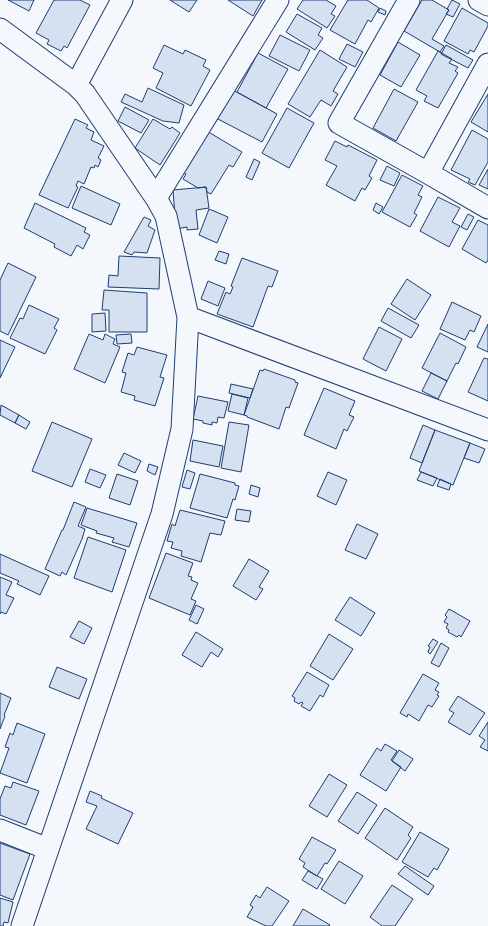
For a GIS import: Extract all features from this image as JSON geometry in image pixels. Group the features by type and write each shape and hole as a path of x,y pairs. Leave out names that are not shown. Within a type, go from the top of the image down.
{"street":[{"path":"76,85 122,0"},
{"path":"156,198 278,0"},
{"path":"408,0 339,123 488,208"},
{"path":"479,0 488,4"},
{"path":"0,29 76,85 85,94 156,198 166,216 188,317 182,429 162,514 22,926"},
{"path":"428,173 488,64"},
{"path":"188,317 488,430"},
{"path":"0,830 48,849"}],"building":[{"path":"8,0 34,0 29,11"},
{"path":"54,0 80,0 90,5 67,48 64,46 61,51 47,44 49,40 36,33"},
{"path":"170,0 197,0 189,12"},
{"path":"228,0 262,0 253,16"},
{"path":"303,0 326,0 336,6 331,14 335,16 327,28 297,9"},
{"path":"348,0 367,0 379,8 371,22 368,20 355,44 330,30"},
{"path":"422,0 432,0 449,10 432,39 444,46 440,52 404,31"},
{"path":"452,0 460,4 453,17 446,14"},
{"path":"380,8 386,11 385,15 378,12"},
{"path":"462,8 488,23 488,26 474,52 470,50 468,54 444,41"},
{"path":"297,14 322,28 318,35 323,38 315,50 286,32"},
{"path":"280,35 310,50 299,71 269,56"},
{"path":"398,42 420,55 401,87 380,75"},
{"path":"347,44 363,52 355,67 339,59"},
{"path":"164,45 183,54 185,50 206,60 203,66 210,70 191,106 156,88 163,73 153,68"},
{"path":"446,45 473,60 468,68 441,54"},
{"path":"320,50 347,67 333,91 338,94 331,106 321,100 310,117 288,104"},
{"path":"438,51 452,59 449,63 458,67 455,71 458,73 438,108 424,101 427,96 416,90"},
{"path":"258,53 288,69 266,108 237,92"},
{"path":"148,88 184,105 179,123 163,121 121,102 125,94 142,102"},
{"path":"231,89 277,114 262,142 216,118"},
{"path":"394,89 418,102 396,141 373,128"},
{"path":"488,94 488,132 471,122"},
{"path":"125,107 149,120 141,133 118,121"},
{"path":"287,108 314,123 289,168 262,153"},
{"path":"75,119 88,125 86,128 94,132 91,140 104,146 98,158 101,160 98,167 95,165 94,168 91,167 84,184 78,181 76,186 78,187 68,208 39,195"},
{"path":"153,119 170,129 172,127 180,133 160,165 135,148"},
{"path":"205,130 242,152 233,167 229,165 211,194 207,192 206,187 198,188 183,179 186,174 180,171"},
{"path":"472,130 488,139 488,162 475,185 468,182 470,179 451,170"},
{"path":"335,141 347,147 348,145 377,160 369,176 372,178 365,190 362,188 355,201 326,185 337,166 325,160"},
{"path":"254,159 260,162 252,180 246,177"},
{"path":"387,166 400,173 394,186 380,180"},
{"path":"488,169 488,189 479,185"},
{"path":"402,175 423,186 418,195 422,197 414,213 417,215 410,227 382,212"},
{"path":"81,186 120,204 111,225 72,208"},
{"path":"206,187 209,208 196,210 198,229 187,230 187,227 176,229 173,190"},
{"path":"438,197 460,208 452,222 460,226 449,247 420,231"},
{"path":"35,203 86,228 84,232 90,235 83,249 77,245 71,256 54,247 55,244 24,228"},
{"path":"376,203 383,207 379,214 373,210"},
{"path":"209,209 228,217 217,243 199,235"},
{"path":"468,214 474,217 467,230 461,227"},
{"path":"144,217 151,220 148,226 155,230 147,253 134,252 132,255 124,252"},
{"path":"478,220 488,225 488,260 486,263 462,249"},
{"path":"219,251 229,254 226,264 215,260"},
{"path":"119,256 160,258 159,289 108,287 109,275 118,276"},
{"path":"242,258 278,271 272,287 268,286 253,327 217,314 226,292 230,294 233,287 231,286"},
{"path":"8,263 36,277 8,335 0,331 0,280"},
{"path":"407,279 431,295 415,320 391,304"},
{"path":"208,281 225,288 218,306 201,299"},
{"path":"104,290 147,293 147,332 109,332 109,310 102,310"},
{"path":"452,302 481,316 474,332 470,330 465,340 440,329"},
{"path":"29,305 59,319 54,328 57,330 45,354 10,338 20,318 23,319"},
{"path":"388,308 419,325 411,338 381,321"},
{"path":"105,313 106,331 92,332 92,314"},
{"path":"488,324 488,352 477,347"},
{"path":"379,327 402,339 386,371 363,359"},
{"path":"440,333 466,347 458,364 456,363 447,381 422,368"},
{"path":"89,334 103,340 105,334 115,339 113,344 120,347 105,383 74,369"},
{"path":"131,334 132,343 117,344 116,335"},
{"path":"0,340 15,347 0,378"},
{"path":"137,347 167,355 160,377 164,378 155,406 134,400 135,396 121,392 126,373 122,372 128,353 134,355"},
{"path":"484,358 488,359 488,401 468,392"},
{"path":"264,369 295,380 295,382 298,383 289,408 286,407 279,429 244,415 260,370 263,371"},
{"path":"431,373 447,381 438,399 422,391"},
{"path":"231,384 253,389 250,398 229,393"},
{"path":"324,388 355,401 349,415 354,417 347,431 344,429 336,449 304,435"},
{"path":"232,394 248,398 244,415 228,411"},
{"path":"198,396 228,402 224,418 218,417 217,423 212,422 212,425 193,419"},
{"path":"1,405 19,415 15,423 0,415"},
{"path":"19,415 30,422 26,429 15,423"},
{"path":"52,422 92,439 72,487 32,471"},
{"path":"229,422 249,425 241,472 221,468"},
{"path":"423,425 435,430 422,463 410,458"},
{"path":"435,430 470,443 453,485 419,471"},
{"path":"193,440 223,446 219,467 190,461"},
{"path":"470,443 485,449 479,463 464,458"},
{"path":"124,453 141,461 135,473 118,465"},
{"path":"149,464 158,467 155,475 147,471"},
{"path":"90,469 106,475 100,488 85,482"},
{"path":"187,470 195,473 190,489 182,487"},
{"path":"328,472 347,480 336,505 317,496"},
{"path":"421,472 437,478 433,486 417,480"},
{"path":"117,474 138,481 130,505 109,498"},
{"path":"200,474 235,483 235,485 239,486 227,518 190,508"},
{"path":"440,479 451,484 449,490 437,486"},
{"path":"251,485 260,488 258,497 249,494"},
{"path":"74,502 86,507 78,526 85,529 66,575 62,572 60,576 45,569"},
{"path":"87,508 137,523 129,547 112,542 114,538 96,533 97,531 81,525"},
{"path":"237,509 251,511 249,522 235,520"},
{"path":"180,510 225,521 221,535 210,533 201,562 181,556 182,551 171,548 173,542 167,541 172,524 175,526"},
{"path":"357,524 378,534 366,559 345,550"},
{"path":"88,537 126,550 112,592 74,578"},
{"path":"166,553 193,563 188,576 192,577 191,580 198,583 191,599 196,601 190,615 149,598"},
{"path":"0,554 49,576 40,595 17,584 19,581 0,573"},
{"path":"249,559 269,571 259,587 263,589 256,600 233,586"},
{"path":"0,577 12,582 6,595 14,598 6,614 1,612 0,614"},
{"path":"350,597 375,613 361,636 335,620"},
{"path":"196,605 204,609 197,624 189,620"},
{"path":"449,609 470,621 461,637 459,635 457,637 448,632 449,630 446,628 448,624 444,622 447,617 445,615"},
{"path":"79,621 92,628 84,644 70,637"},
{"path":"196,632 223,649 218,657 211,652 202,667 182,655"},
{"path":"329,634 353,649 333,680 310,666"},
{"path":"433,639 438,642 430,654 428,652 430,647 428,646"},
{"path":"441,643 449,648 439,667 431,663"},
{"path":"57,667 87,679 79,699 49,687"},
{"path":"307,672 329,685 323,697 320,695 310,711 301,706 303,703 301,702 299,704 294,701 295,698 292,696"},
{"path":"423,674 439,683 435,690 439,692 437,695 439,696 432,707 428,705 419,721 408,714 407,717 400,713"},
{"path":"0,693 11,698 0,729"},
{"path":"458,696 485,713 470,735 448,722 454,713 449,710"},
{"path":"488,722 488,751 480,747 485,740 479,736"},
{"path":"17,723 45,734 27,783 0,773 9,748 5,747 10,733 13,735"},
{"path":"385,744 397,751 391,760 401,767 386,791 360,775 377,748 381,751"},
{"path":"399,750 413,759 405,771 392,761"},
{"path":"329,774 347,785 327,817 309,806"},
{"path":"13,782 39,791 26,825 0,815 0,799 5,786 11,788"},
{"path":"90,791 102,796 101,798 133,813 118,844 86,829 97,806 86,802"},
{"path":"357,792 377,805 358,834 338,821"},
{"path":"385,808 413,827 408,835 411,838 397,860 365,838"},
{"path":"420,832 449,849 437,870 434,868 428,877 402,862"},
{"path":"312,837 336,850 327,864 325,863 317,876 303,867 305,863 299,859"},
{"path":"0,843 30,854 13,900 0,895"},
{"path":"339,861 363,876 345,904 321,889"},
{"path":"405,866 434,886 428,895 398,874"},
{"path":"308,871 323,879 317,889 302,880"},
{"path":"392,885 413,899 395,926 382,926 370,917"},
{"path":"267,887 289,901 272,926 266,926 247,917 253,907 250,905 256,895 260,898"},
{"path":"0,898 13,902 8,923 4,922 3,926 0,926"},
{"path":"303,909 330,925 293,926"}]}
